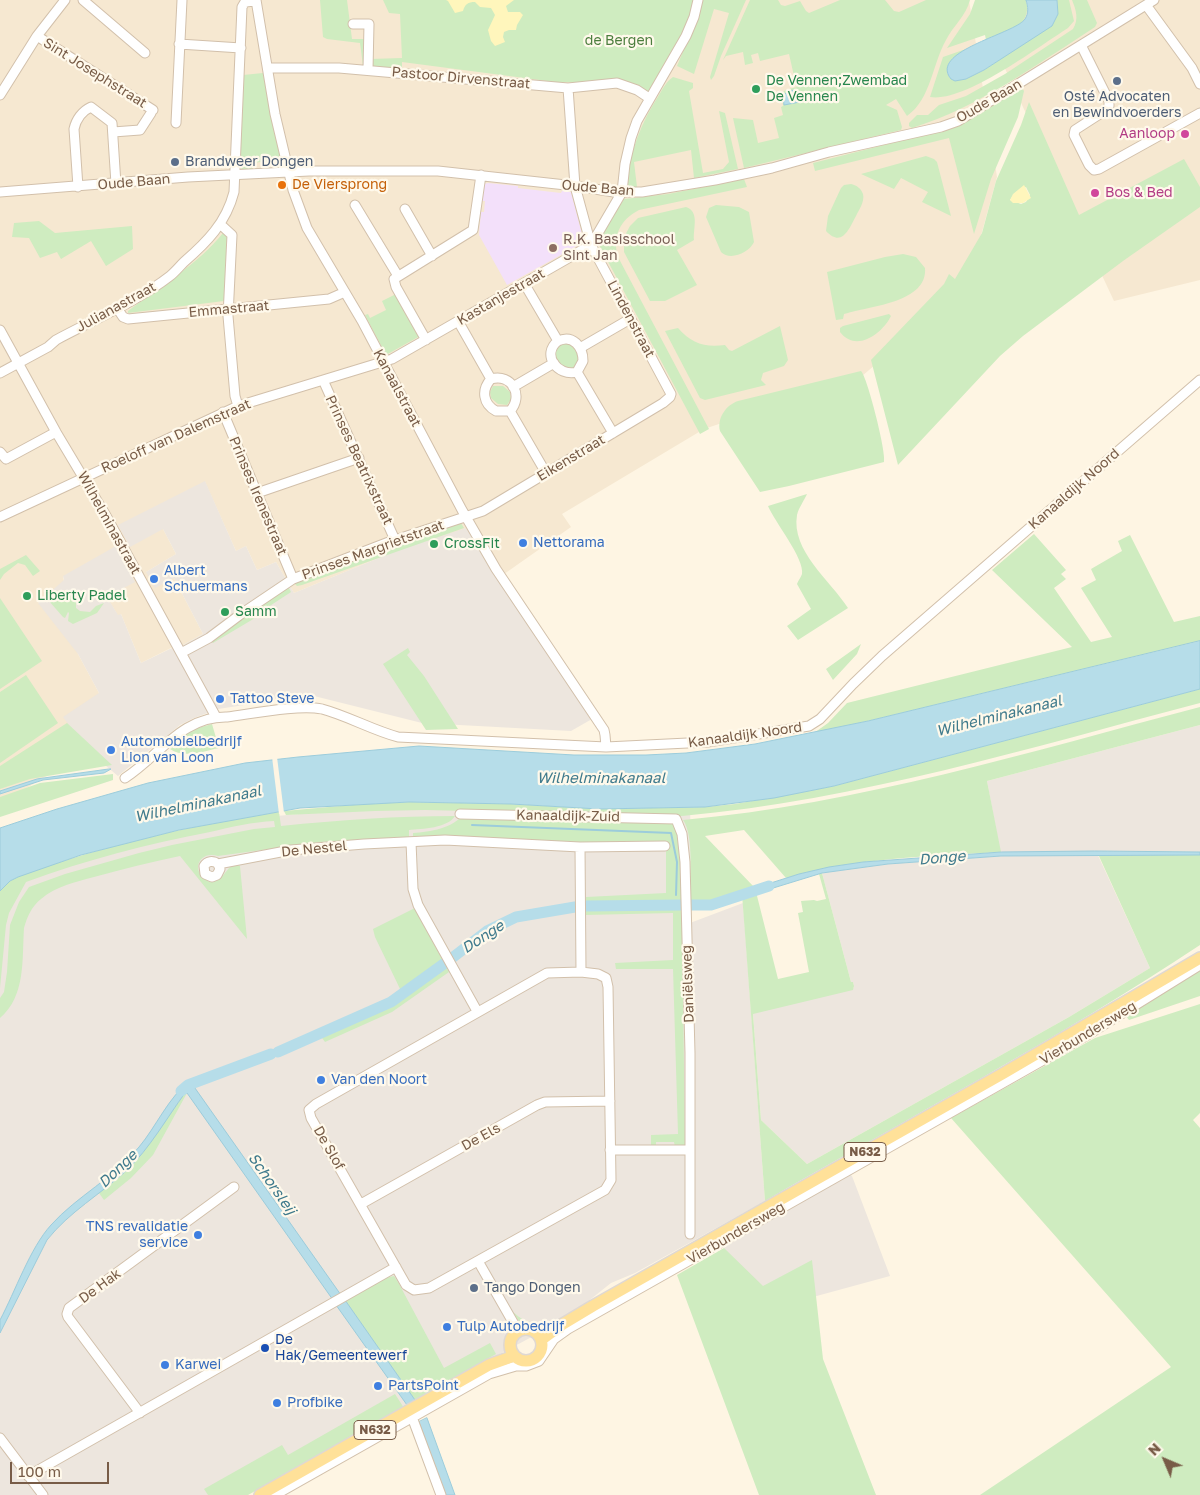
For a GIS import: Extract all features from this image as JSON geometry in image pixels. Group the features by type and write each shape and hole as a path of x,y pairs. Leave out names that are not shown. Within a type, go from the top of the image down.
{"main road":[{"name":"Vierbundersweg","path":"539,1337 595,1310 1082,1033 1200,958"},
{"name":"N632","path":"260,1495 512,1351 523,1361 534,1359 541,1351 539,1337 528,1328 518,1331"},
{"path":"512,1351 511,1337 518,1331"}],"street":[{"name":"Sint Josephstraat","path":"1,91 37,36 65,0"},
{"path":"83,0 145,53"},
{"path":"176,123 182,0"},
{"path":"235,175 242,7 245,2 256,0"},
{"name":"Kanaalstraat","path":"256,0 275,114 288,172 307,228 362,321 466,518 505,583 604,730 606,747"},
{"path":"591,245 622,192 625,164 637,121 649,98 667,72 686,36 694,17 698,0"},
{"path":"1150,2 1200,84"},
{"name":"Oude Baan","path":"0,192 288,172 438,171 622,192 668,188 772,168 830,152 941,127 966,116 1150,2"},
{"path":"353,24 368,24 368,70"},
{"name":"Sint Josephstraat","path":"37,36 152,111 140,130 113,132"},
{"path":"179,44 241,48"},
{"path":"1081,45 1109,101 1109,106 1106,110 1075,130 1074,135 1089,165 1094,170 1200,113"},
{"path":"1192,68 1200,63"},
{"name":"Pastoor Dirvenstraat","path":"268,68 339,68 568,88 618,83 637,90 649,98"},
{"name":"Lindenstraat","path":"568,88 575,186 591,245 671,394"},
{"path":"78,187 74,129 84,110 91,107 112,122 116,184"},
{"name":"Julianastraat","path":"0,373 48,347 56,340 118,308 170,276 204,244 220,224 231,204 235,175"},
{"path":"426,340 396,287 394,279 473,230 481,176"},
{"path":"356,205 398,276"},
{"path":"405,209 432,256"},
{"path":"220,224 232,235 228,316 234,388 238,406"},
{"name":"Kastanjestraat","path":"382,362 392,359 426,340 591,245"},
{"path":"524,283 558,341"},
{"name":"Emmastraat","path":"118,308 123,317 128,319 329,299 345,292"},
{"path":"580,348 630,319"},
{"path":"458,321 491,379"},
{"name":"Wilhelminastraat","path":"0,330 56,432 84,477 216,717"},
{"path":"569,339 576,342 580,348 583,361 577,372 566,373 559,370 554,364 551,350 558,341 569,339"},
{"name":"Roeloff van Dalemstraat","path":"0,518 223,412 382,362"},
{"path":"514,387 554,364"},
{"path":"577,372 613,433"},
{"path":"491,379 502,378 508,380 514,387 516,403 510,411"},
{"path":"491,379 485,390 486,402 496,411 510,411"},
{"name":"Prinses Beatrixstraat","path":"323,380 395,540"},
{"name":"Kanaaldijk Noord","path":"125,778 180,731 200,721 216,717 306,708 330,712 379,732 398,737 606,747 708,742 809,726 820,719 882,656 1200,380"},
{"name":"Eikenstraat","path":"466,518 483,511 668,400 671,394"},
{"path":"510,411 546,473"},
{"name":"Prinses Irenestraat","path":"223,412 293,579"},
{"path":"0,452 6,459 56,432"},
{"path":"257,493 359,458"},
{"name":"Prinses Margrietstraat","path":"181,653 209,638 247,609 293,579 395,540 466,518"},
{"name":"Kanaaldijk-Zuid","path":"460,814 676,819"},
{"name":"Daniëlsweg","path":"676,819 682,834 685,871 690,1053 690,1234"},
{"name":"De Nestel","path":"218,864 291,850 445,840 580,847 665,846"},
{"path":"411,842 415,897 418,905 477,1011"},
{"path":"580,847 581,972"},
{"name":"Vierbundersweg","path":"1116,1013 1200,965"},
{"name":"De Slof","path":"581,972 598,974 606,978 608,987 611,1180 605,1190 478,1261 428,1288 414,1290 406,1285 309,1110 316,1104 477,1011 547,973 581,972"},
{"name":"De Els","path":"361,1204 545,1102 610,1101"},
{"path":"610,1150 689,1150"},
{"name":"De Hak","path":"140,1413 68,1317 69,1308 234,1186"},
{"path":"478,1261 518,1331"},
{"path":"28,1476 396,1267"},
{"name":"Vierbundersweg","path":"274,1495 489,1374 516,1366 526,1366 539,1361 554,1339 595,1310"},
{"path":"412,1418 441,1495"},
{"path":"0,1438 43,1495"}],"shaded area":[{"path":"0,0 969,0 997,177 967,287 862,376 704,429 562,514 571,527 497,579 398,550 294,593 276,562 257,570 246,546 236,551 205,482 163,529 176,554 146,572 174,578 203,634 141,663 121,614 118,616 107,597 63,576 78,654 99,693 88,751 0,804"},
{"path":"1032,0 1200,0 1200,280 1114,301 1000,58"},
{"path":"484,184 561,193 562,191 571,192 584,242 507,285 479,235 481,212 484,212 485,201 482,201"},
{"path":"205,481 236,551 246,546 257,570 276,562 294,593 398,550 466,528 506,593 592,719 571,731 422,723 310,695 218,709 194,718 180,725 118,776 88,751 63,717 99,693 78,654 38,603 64,580 63,576 116,546 135,582 107,597 118,615 121,614 141,663 203,634 174,578 155,588 146,572 176,554 163,529 130,547 118,525"},
{"path":"1200,725 1200,852 1096,851 1150,968 1069,1017 807,1164 761,1120 753,1013 853,989 854,986 853,982 851,982 822,873 888,864 1001,856 987,781"},
{"path":"381,807 690,810 690,923 743,903 765,1201 635,1273 611,1283 567,1318 237,1495 0,1495 0,932 19,880 152,840 276,816"},
{"path":"845,1170 852,1176 890,1276 813,1297 761,1291 738,1279 720,1240"}],"green space":[{"name":"de Bergen","path":"320,0 347,0 352,39 368,39 370,59 402,58 400,14 389,13 383,0 693,0 681,37 648,95 631,83 555,82 402,62 402,69 363,66 360,43 323,37"},
{"path":"702,0 746,0 711,80 710,77 729,13 714,9 694,74 677,66"},
{"path":"750,0 778,0 781,5 785,6 800,1 809,13 840,0 885,0 894,11 899,12 926,0 970,0 966,11 946,40 926,91 915,109 907,116 896,99 886,105 897,110 902,127 901,130 744,168 733,118 753,120 758,143 779,138 774,118 783,115 781,107 783,106 782,94 785,90 797,87 796,85 792,86 790,77 794,76 789,54 760,61 758,53 751,55 753,63 745,65 743,52 726,56 723,60"},
{"path":"975,0 1026,0 1026,17 1016,27 1002,34 986,40 985,35 947,48 970,14"},
{"path":"1057,0 1069,0 1074,21 1068,28 981,83 944,97 930,97 943,57 966,49 948,67 948,76 952,80 966,79 984,70 1051,26 1058,14"},
{"path":"1072,0 1087,0 1097,23 1095,27 984,97 937,119 912,128 909,126 909,123 917,115 928,115 939,105 966,96 1005,74 1073,29 1076,11"},
{"path":"263,73 281,159 253,163 253,169 243,170 240,167 240,159 243,75"},
{"path":"673,77 693,83 693,88 689,91 703,173 723,169 729,162 719,111 725,113 738,169 694,178 691,150 634,162 637,187 630,187 627,184 628,172 637,138 665,85"},
{"path":"1022,88 1024,91 1018,117 991,179 974,234 949,138 815,171 813,163 935,132 971,118"},
{"path":"1029,102 1079,215 1184,159 1200,187 1200,207 1123,261 1023,336 1000,356 898,465 871,360 944,284 949,274 955,279 982,233 996,181","holes":["1026,187 1030,195 1026,202 1021,204 1010,200 1015,193"]},
{"path":"926,156 937,162 951,216 922,202 928,192 901,178 894,189 861,174"},
{"path":"744,179 747,187 639,210 622,224 617,236 616,249 618,257 709,429 700,434 597,241 624,199 668,194"},
{"path":"851,184 861,190 863,194 862,202 848,231 841,237 836,238 826,231 828,216 841,188 844,185"},
{"path":"716,205 739,207 749,212 754,242 752,246 739,255 729,256 721,252 706,217 709,208"},
{"path":"686,207 690,209 694,216 694,240 677,250 697,285 665,301 650,301 624,252 624,237 630,226 638,218"},
{"path":"39,221 55,233 132,226 133,249 106,266 91,241 61,259 57,252 40,258 29,238 12,237 14,223"},
{"path":"223,233 227,236 224,301 128,313 128,311 202,255"},
{"path":"903,254 916,257 925,268 923,279 917,288 896,301 844,314 843,319 836,320 827,272"},
{"path":"396,294 420,336 386,355 365,315 368,314 370,318 386,310 382,301"},
{"path":"889,314 891,316 887,323 868,339 853,341 846,338 840,332 840,328 843,326"},
{"path":"780,326 788,360 784,366 763,373 761,380 766,385 705,400 700,398 665,331 678,328 693,341 711,346 725,345 732,351"},
{"path":"562,342 575,346 581,359 577,367 569,371 556,362 554,348"},
{"path":"861,371 868,386 876,415 883,445 884,462 760,492 720,431 721,417 726,409 738,401"},
{"path":"493,386 503,386 510,392 511,399 507,405 498,404 491,398 490,392"},
{"path":"807,494 797,515 800,541 806,553 848,608 798,640 787,626 811,609 797,584 802,574 802,567 768,506"},
{"path":"461,523 464,528 302,585 297,586 293,582 304,577"},
{"path":"1034,534 1066,570 1061,574 1066,579 1054,588 1091,642 1112,637 1081,588 1096,580 1091,569 1122,551 1118,541 1130,535 1174,622 1200,616 1200,641 814,733 828,723 847,703 1072,647 992,570"},
{"path":"26,555 40,571 33,576 25,565 18,563 4,574 0,580 0,569"},
{"path":"288,586 291,592 262,611 259,611 256,607"},
{"path":"65,591 69,594 72,593 76,602 76,608 80,611 90,612 96,606 104,603 97,613 73,624 68,621 68,612 65,618 63,617 49,601"},
{"path":"0,598 42,661 0,689"},
{"path":"251,612 255,618 213,643 211,640"},
{"path":"861,644 857,654 833,680 826,669"},
{"path":"408,648 410,652 407,655 424,676 458,729 426,730 383,664"},
{"path":"26,675 58,723 0,763 0,692"},
{"path":"1200,689 1200,703 1008,754 879,785 814,798 748,808 682,816 425,810 286,815 284,811 409,802 511,804 599,809 705,807 735,804 834,786"},
{"path":"1200,707 1200,725 987,781 1001,852 865,862 812,871 786,878 744,830 705,836 755,888 778,979 809,972 798,913 803,912 801,901 826,899 819,874 822,873 851,982 853,982 853,990 753,1014 761,1120 807,1164 1069,1017 1150,968 1098,854 1200,855 1200,945 1039,1045 765,1201 742,894 707,905 690,905 690,848 687,827 683,820 814,802 879,789 1008,758"},
{"path":"67,723 112,765 30,779 0,789 0,766"},
{"path":"212,724 219,748 188,754 170,749 172,748 169,745 187,731"},
{"path":"113,774 113,780 0,817 0,797 40,783"},
{"path":"279,812 281,826 368,819 455,816 452,820 441,825 409,830 409,837 320,842 218,856 205,856 201,859 198,869 200,874 210,882 218,880 234,864 240,866 247,939 180,856 116,871 60,888 38,902 28,916 24,928 21,976 18,988 8,1009 0,1018 0,998 4,992 7,972 10,925 19,902 29,887 65,874 139,853 254,829 275,827 274,821 242,825 140,847 26,882 9,913 6,925 0,988 0,891 12,880 36,869 141,839 224,821"},
{"path":"464,814 675,821 681,835 685,1145 675,1147 674,1142 656,1142 656,1147 651,1145 651,1135 678,1134 673,969 616,969 615,963 673,960 673,913 585,915 586,897 666,893 666,842 575,842 451,836 413,837 413,833 427,832 448,826"},
{"path":"415,908 449,972 392,1012 325,1042 320,1035 382,1007 402,993 373,929"},
{"path":"1200,969 1200,996 1129,1020 1126,1016"},
{"path":"1200,1004 1200,1113 1193,1120 1200,1128 1200,1495 980,1495 1171,1367 951,1118 1095,1038"},
{"path":"185,1093 187,1093 153,1155 131,1178 104,1200 99,1193 128,1169 144,1151"},
{"path":"724,1248 763,1286 812,1260 823,1359 876,1495 759,1495 677,1275"},
{"path":"394,1276 444,1368 490,1343 496,1354 415,1400 345,1300 385,1278"},
{"path":"513,1312 526,1321 542,1322 546,1326 535,1329 526,1327"},
{"path":"395,1394 404,1408 248,1495 208,1495 204,1489 282,1445 288,1455"}],"sand":[{"path":"446,0 514,0 506,6 508,12 520,12 523,15 516,30 504,32 505,42 495,46 491,41 488,30 495,15 491,8 480,7 473,2 466,5 463,11 455,13"},
{"path":"1024,185 1031,198 1023,203 1013,203 1010,200 1013,194"}],"water":[{"path":"1026,0 1057,0 1058,14 1052,26 984,70 966,79 955,81 951,79 947,69 951,60 976,44 1018,25 1025,19 1027,14"},
{"path":"796,90 800,102 784,105 783,96 787,92"},
{"name":"Wilhelminakanaal","path":"1200,641 1200,689 834,786 774,798 705,807 599,809 511,804 409,802 300,808 179,830 81,855 18,877 10,881 0,891 0,828 57,809 148,783 245,763 419,746 574,755 646,755 686,753 755,744 868,721"},
{"path":"111,769 104,773 43,780 0,794 0,791 37,779"},
{"path":"1001,852 1200,852 1200,855 1001,856 888,864 822,873 757,893 755,888 799,874 863,862"},
{"path":"190,1081 341,1295 333,1300 187,1093 185,1093 150,1143 127,1170 75,1212 47,1240 0,1333 0,1320 43,1235 72,1205 129,1158 145,1139 169,1103 182,1087"},
{"path":"345,1300 415,1400 407,1405 336,1305"},
{"path":"427,1418 455,1495 445,1495 419,1422"}],"pier":[{"path":"272,757 277,757 284,813 279,814"}],"waterway":[{"path":"472,825 671,833 677,862 676,895"},
{"name":"Donge","path":"690,905 711,905 769,886"},
{"name":"Donge","path":"585,906 681,905"},
{"name":"Donge","path":"452,958 487,931 516,917 575,907"},
{"name":"Donge","path":"278,1052 391,1002 445,963"},
{"name":"Donge","path":"181,1091 188,1085 271,1054"}],"place":[{"name":"Osté Advocaten en Bewindvoerders","path":"1117,81"},
{"name":"De Vennen;Zwembad De Vennen","path":"756,89"},
{"name":"Aanloop","path":"1185,134"},
{"name":"Brandweer Dongen","path":"175,162"},
{"name":"De Viersprong","path":"282,185"},
{"name":"Bos & Bed","path":"1095,193"},
{"name":"R.K. Basisschool Sint Jan","path":"553,248"},
{"name":"Nettorama","path":"523,543"},
{"name":"CrossFit","path":"434,544"},
{"name":"Albert Schuermans","path":"154,579"},
{"name":"Liberty Padel","path":"27,596"},
{"name":"Samm","path":"225,612"},
{"name":"Tattoo Steve","path":"220,699"},
{"name":"Automobielbedrijf Lion van Loon","path":"111,750"},
{"name":"Van den Noort","path":"321,1080"},
{"name":"TNS revalidatie service","path":"198,1235"},
{"name":"Tango Dongen","path":"474,1288"},
{"name":"Tulp Autobedrijf","path":"447,1327"},
{"name":"De Hak/Gemeentewerf","path":"265,1348"},
{"name":"Karwei","path":"165,1365"},
{"name":"PartsPoint","path":"378,1386"},
{"name":"Profbike","path":"277,1403"}],"water label":[{"name":"Schorsleij","path":"272,1184"}]}
